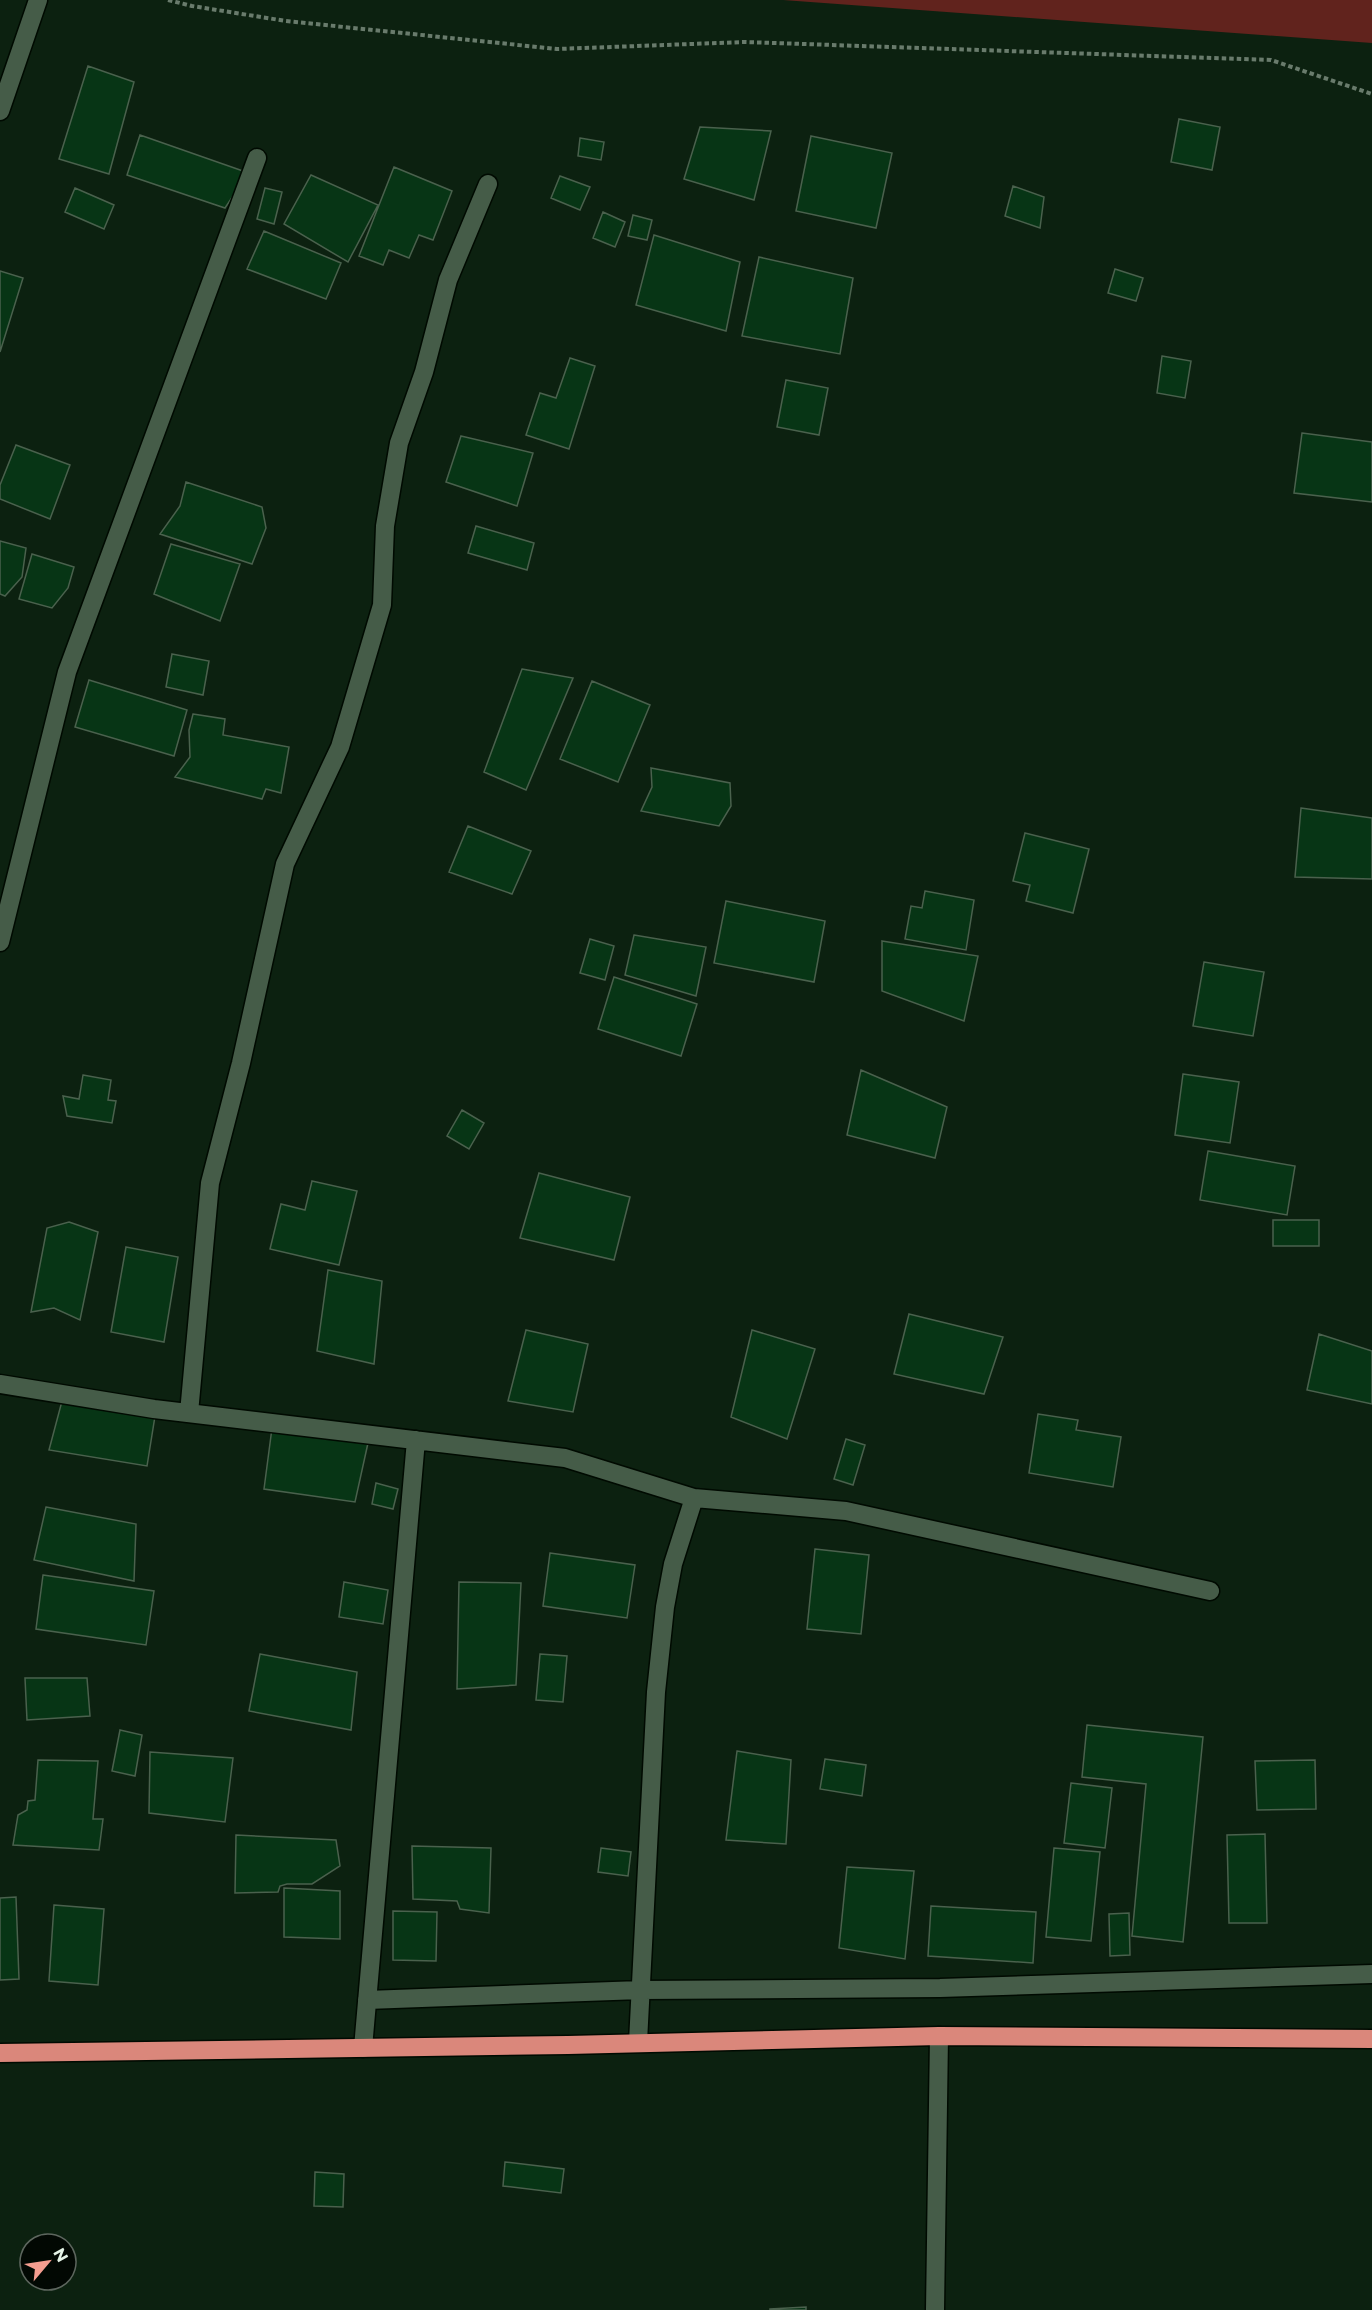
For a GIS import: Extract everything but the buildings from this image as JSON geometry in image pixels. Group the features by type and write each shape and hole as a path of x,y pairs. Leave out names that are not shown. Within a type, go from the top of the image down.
{"highway":[{"path":"0,2053 939,2036 1372,2039"}],"street":[{"path":"0,111 38,0"},
{"path":"0,942 67,672 257,158"},
{"path":"189,1413 210,1183 241,1063 285,864 339,747 382,606 385,526 399,443 424,372 448,280 488,184"},
{"path":"0,1384 189,1413 565,1458 694,1498 846,1511 1210,1591"},
{"path":"363,2048 416,1440"},
{"path":"638,2042 656,1692 664,1607 673,1564 694,1498"},
{"path":"367,2000 641,1990 940,1988 1372,1974"},
{"path":"935,2310 939,2036"}],"path":[{"path":"168,0 212,10 286,21 557,49 745,42 1271,60 1372,94"}],"shaded area":[{"path":"783,0 1372,0 1372,43"}]}
